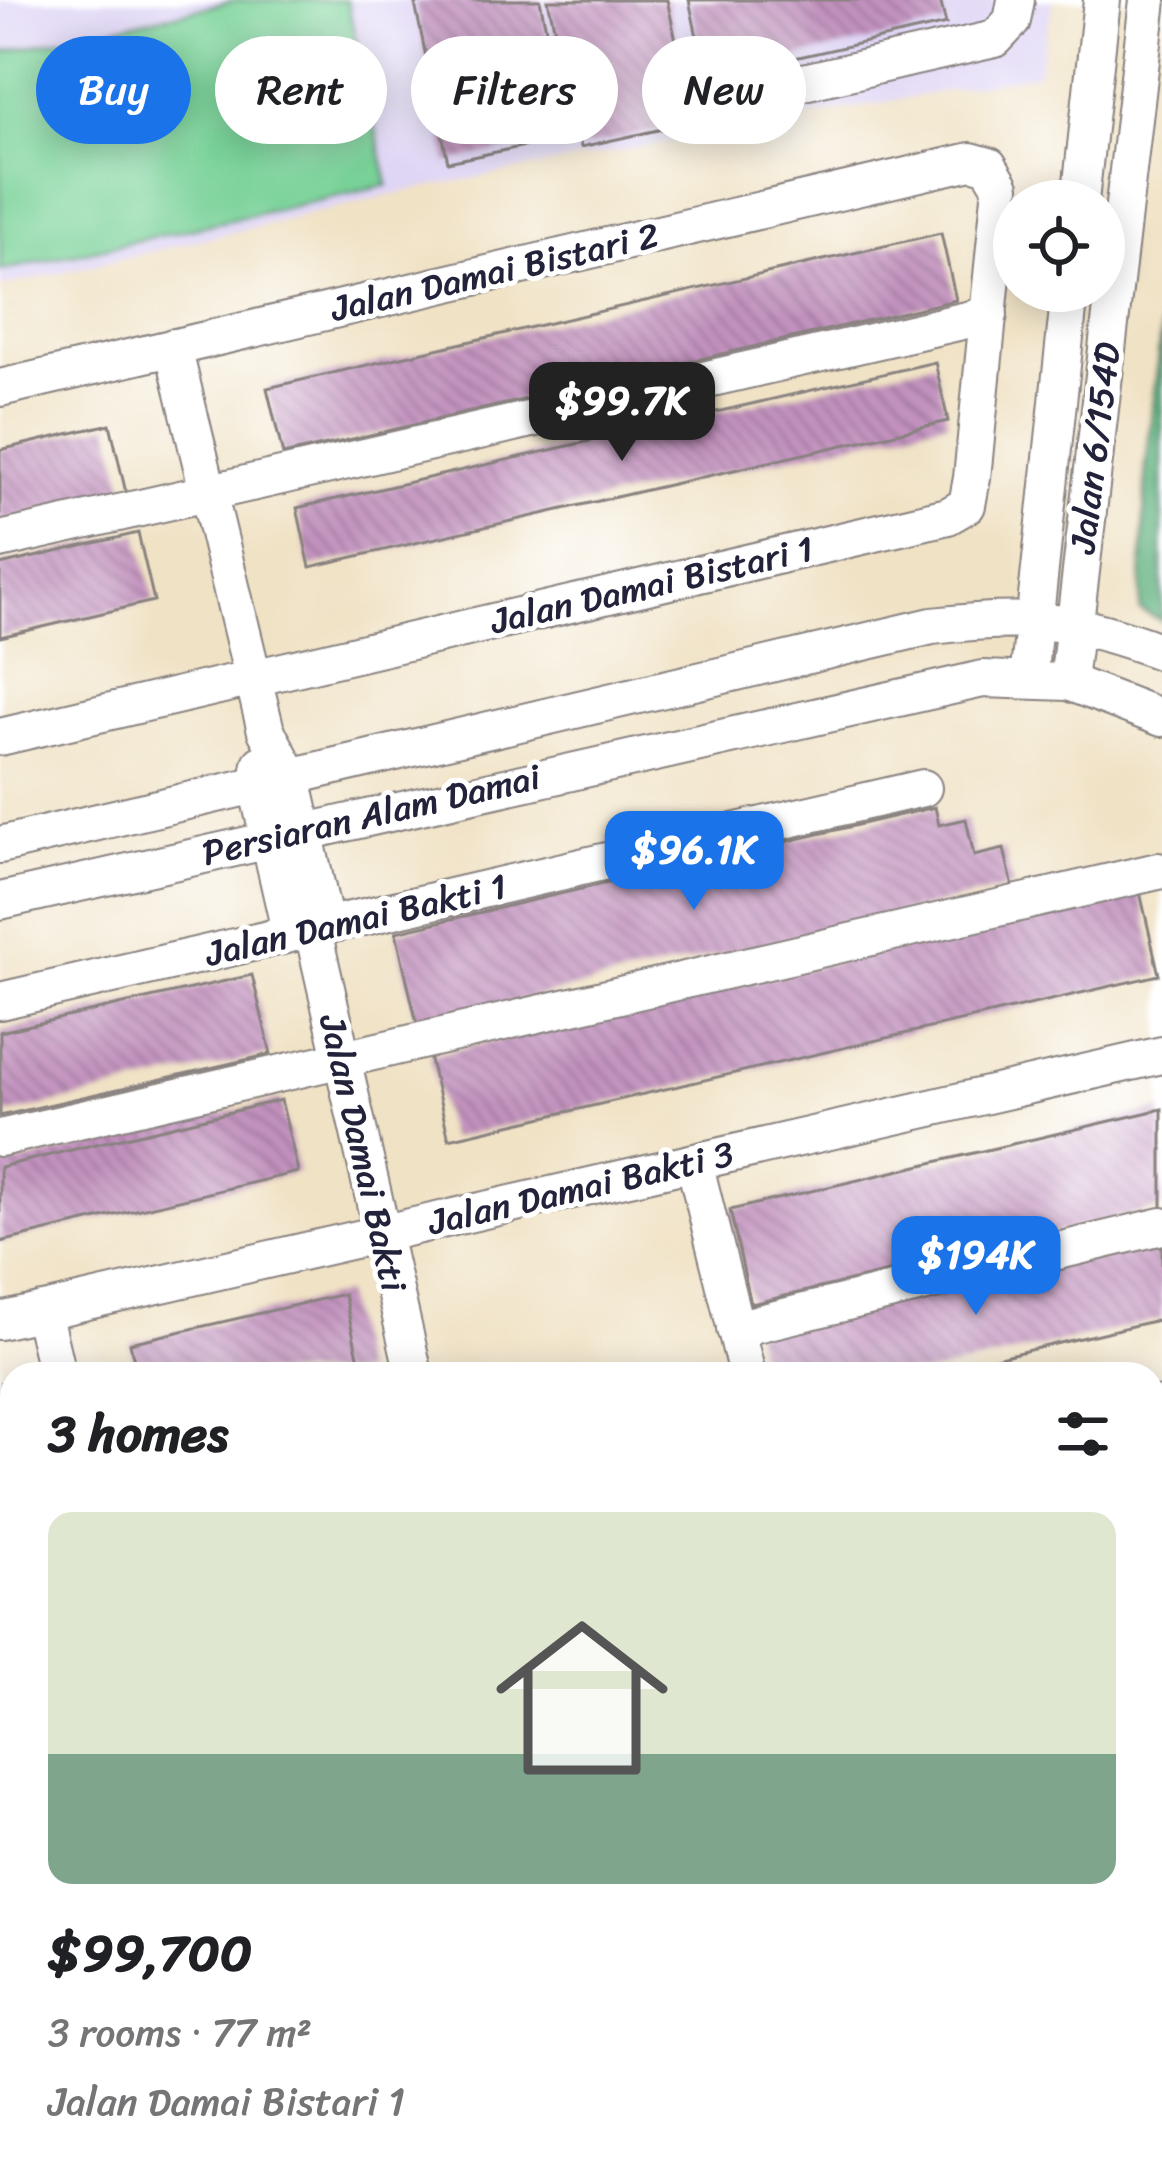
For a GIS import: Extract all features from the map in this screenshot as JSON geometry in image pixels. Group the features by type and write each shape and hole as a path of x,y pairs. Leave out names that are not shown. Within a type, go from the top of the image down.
{"street":[{"path":"806,81 995,39 1012,21 1016,0"},
{"path":"1082,180 1102,0"},
{"name":"Jalan 6/154D","path":"1069,682 1085,613 1148,0"},
{"name":"Jalan Damai Bistari 2","path":"0,388 971,161 989,166"},
{"name":"Jalan Damai Bistari 1","path":"0,737 947,516 967,505 1001,186 989,166"},
{"name":"Jalan 6/154D","path":"1028,680 1024,612 1067,312"},
{"path":"0,539 989,315"},
{"path":"173,347 254,679 286,835"},
{"name":"Persiaran Alam Damai","path":"0,845 932,626 1024,612 1085,613 1162,652"},
{"name":"Persiaran Alam Damai","path":"0,902 868,702 983,680 1069,682 1162,718"},
{"name":"Jalan Damai Bakti 1","path":"0,1000 923,788"},
{"name":"Jalan Damai Bakti","path":"286,835 288,922 313,931 410,1362"},
{"path":"0,1138 1158,871"},
{"name":"Jalan Damai Bakti 3","path":"0,1321 1162,1055"},
{"path":"694,1162 744,1362"},
{"path":"736,1329 1162,1226"},
{"path":"43,1311 54,1362"}],"shaded area":[{"path":"0,0 1054,0 1037,74 806,117 806,36 642,36 642,144 659,144 416,189 0,287"}],"green space":[{"path":"238,0 347,0 355,36 215,36 215,144 379,144 388,185 0,271 0,53 36,45 36,144 191,144 191,36 76,36"},
{"path":"1162,318 1162,621 1140,610 1146,468"}],"building":[{"path":"540,0 547,36 422,36 415,4"},
{"path":"548,0 667,0 675,36 642,36 642,134 618,139 618,36 556,36"},
{"path":"689,0 940,0 946,24 806,56 806,36 697,36"},
{"path":"444,144 534,144 448,162"},
{"path":"941,233 956,300 283,455 267,388"},
{"path":"935,362 948,421 310,567 297,508"},
{"path":"110,424 126,493 0,522 0,450"},
{"path":"138,533 154,601 0,637 0,565"},
{"path":"935,807 939,825 966,819 974,856 1004,849 1013,887 417,1024 396,932"},
{"path":"1140,892 1159,975 449,1139 429,1056"},
{"path":"252,975 271,1054 0,1116 0,1032"},
{"path":"281,1100 298,1172 0,1242 0,1167"},
{"path":"1162,1109 1162,1208 751,1304 730,1210"},
{"path":"1162,1237 1162,1319 978,1362 761,1362 754,1332"},
{"path":"344,1294 359,1362 134,1362 130,1343"}]}
